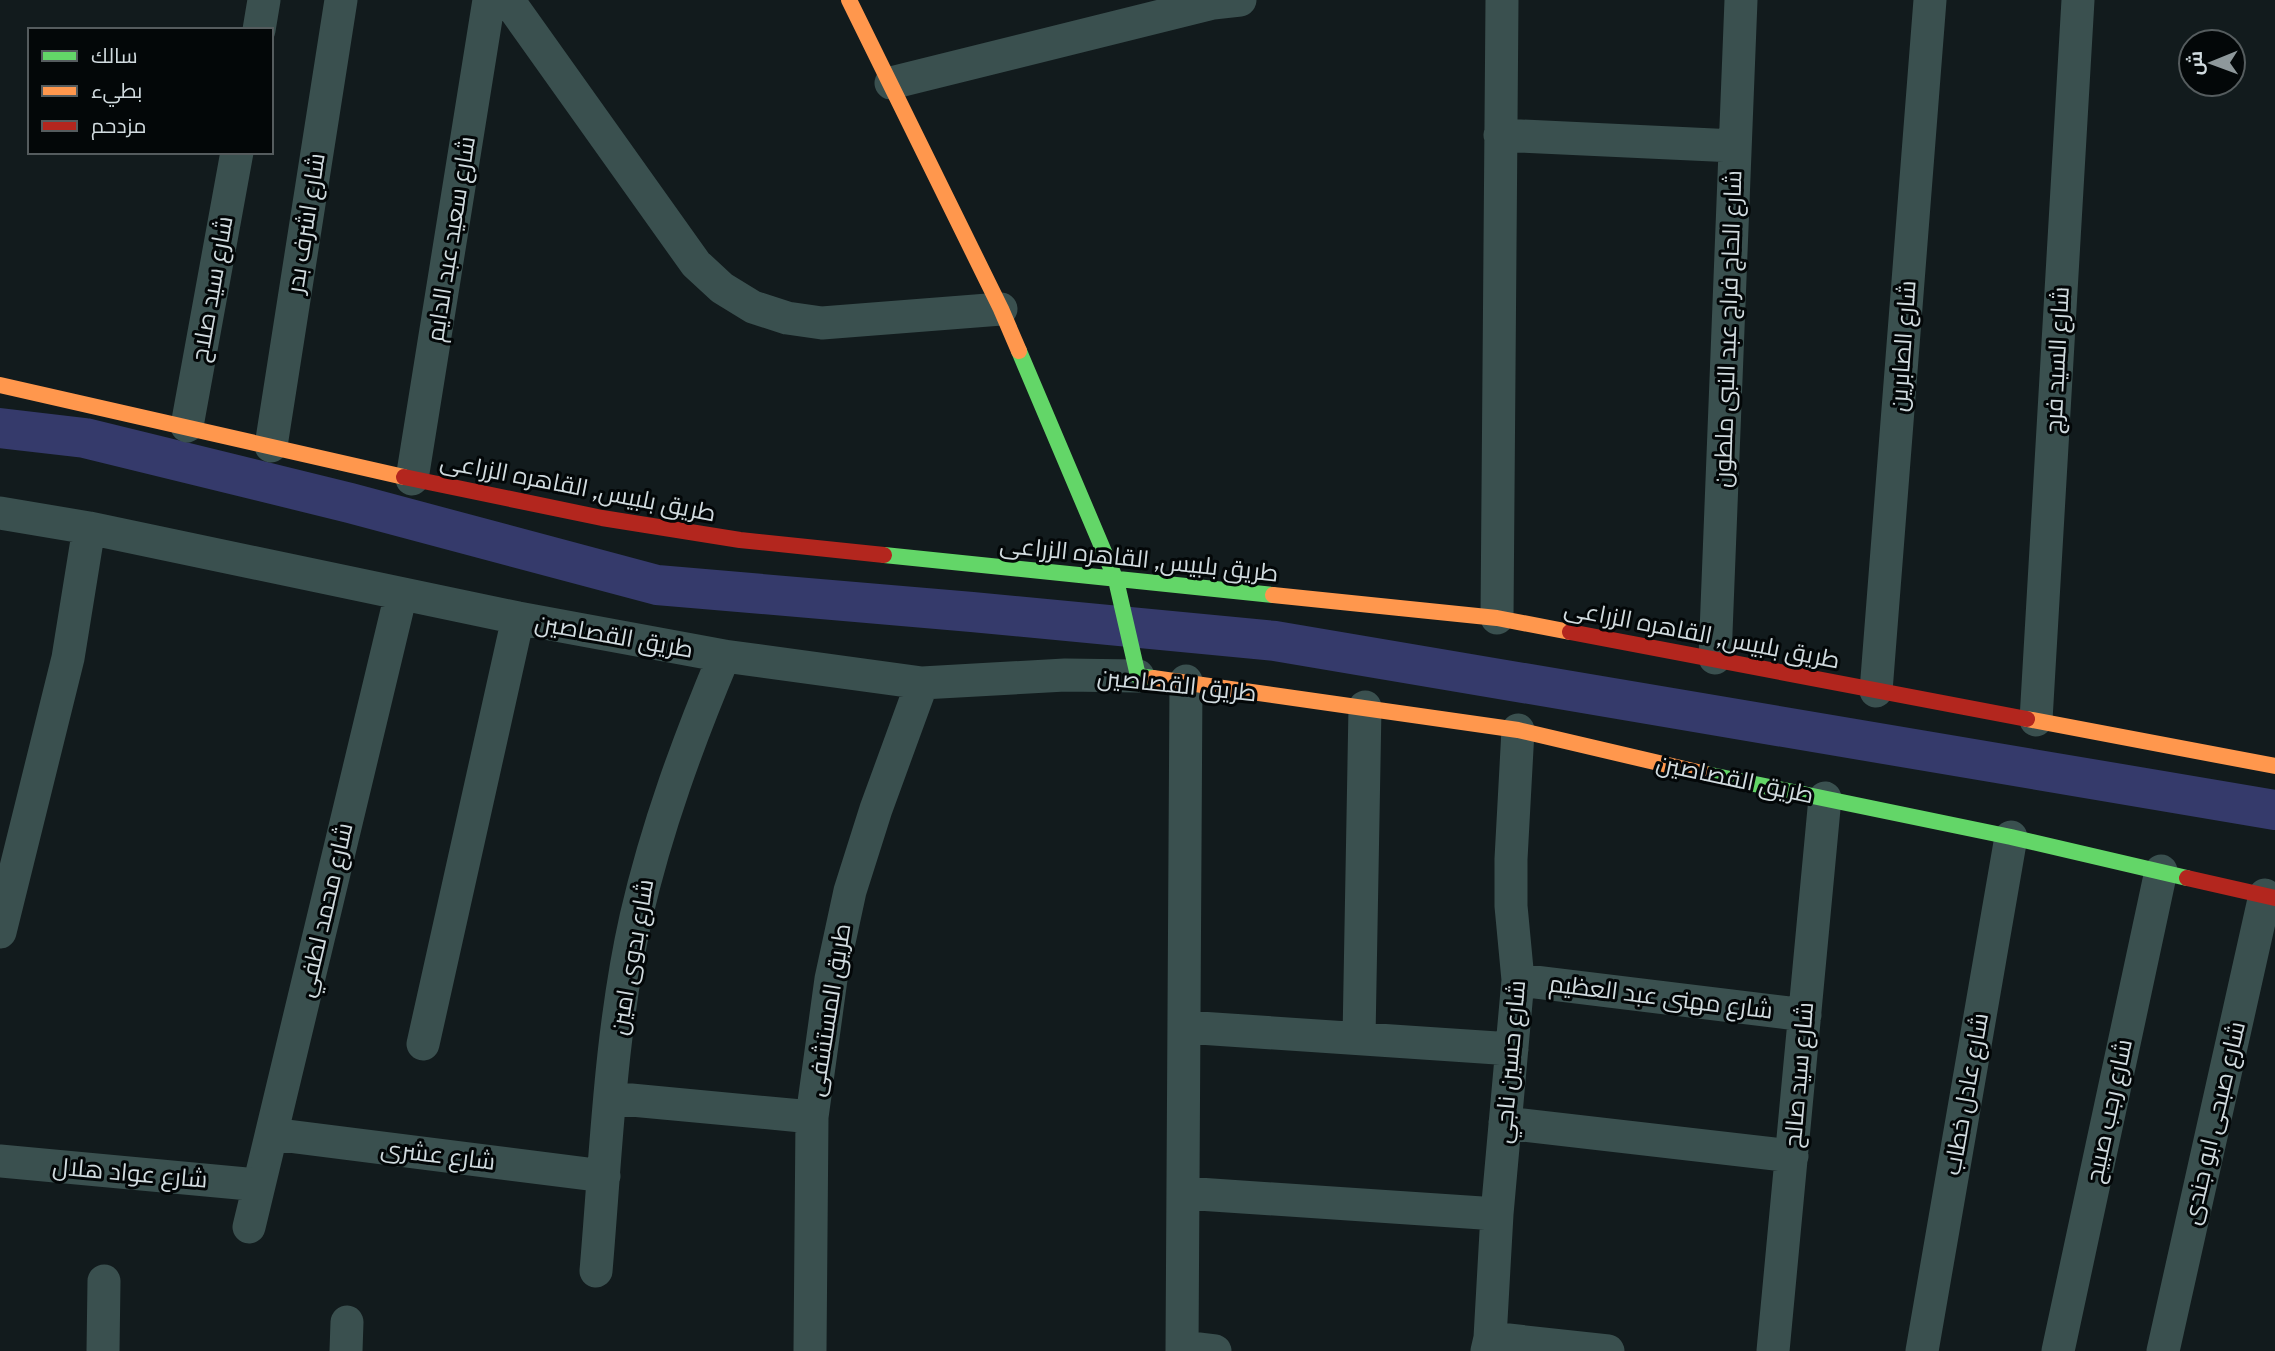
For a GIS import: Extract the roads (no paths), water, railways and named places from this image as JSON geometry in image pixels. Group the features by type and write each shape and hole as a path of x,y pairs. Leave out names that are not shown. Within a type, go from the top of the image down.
{"street":[{"path":"259,28 264,0"},
{"name":"شارع اشرف بدر","path":"271,446 341,0"},
{"name":"شارع سعيد عبد الدايم","path":"412,479 489,0"},
{"path":"508,0 696,264 722,288 753,307 787,318 822,323 1001,309"},
{"path":"849,0 1001,309 1116,580 1136,668"},
{"path":"891,83 1213,3 1240,0"},
{"path":"1497,618 1502,0"},
{"name":"شارع الحاج فراج عبد النبى ملطون","path":"1715,658 1741,0"},
{"name":"شارع الصابرين","path":"1876,691 1930,0"},
{"name":"شارع السيد فرج","path":"2036,720 2078,0"},
{"path":"1500,135 1735,146"},
{"name":"شارع سيد صلاح","path":"187,426 237,154"},
{"name":"طريق بلبيس, القاهره الزراعى","path":"0,385 412,479 602,518 740,540 1497,618 2275,766"},
{"name":"طريق القصاصين","path":"0,513 89,528 518,618 724,656 922,682 1065,675 1136,668 1186,681 1256,693 1365,706 1518,730 2270,897"},
{"path":"1,926 68,658 89,528"},
{"name":"شارع محمد لطفي","path":"249,1227 401,594"},
{"path":"423,1044 518,618"},
{"name":"شارع بدوى امين","path":"596,1271 620,1008 636,919 658,831 687,745 724,656"},
{"path":"1186,681 1182,1349 1215,1351"},
{"name":"طريق المستشفى","path":"810,1351 812,1116 831,979 850,891 876,809 922,682"},
{"path":"1359,1038 1365,706"},
{"name":"شارع حسين ناجي","path":"1489,1344 1497,1214 1518,979 1511,906 1511,859 1518,730"},
{"name":"شارع سيد صالح","path":"1773,1351 1825,798"},
{"name":"شارع عادل خطاب","path":"1922,1351 2011,838"},
{"name":"شارع رجب صبيح","path":"2058,1351 2161,871"},
{"name":"شارع صبحى ابو جندى","path":"2163,1351 2270,897"},
{"name":"شارع مهنى عبد العظيم","path":"1518,979 1805,1015"},
{"path":"1184,1027 1512,1049"},
{"path":"610,1098 812,1116"},
{"path":"1505,1123 1792,1156"},
{"name":"شارع عشرى","path":"272,1134 604,1177"},
{"name":"شارع عواد هلال","path":"0,1161 259,1185"},
{"path":"1183,1193 1497,1214"},
{"path":"103,1351 104,1281"},
{"path":"1489,1344 1608,1351"}],"waterway":[{"path":"0,428 85,438 350,503 657,585 1275,641 2275,810"}]}
